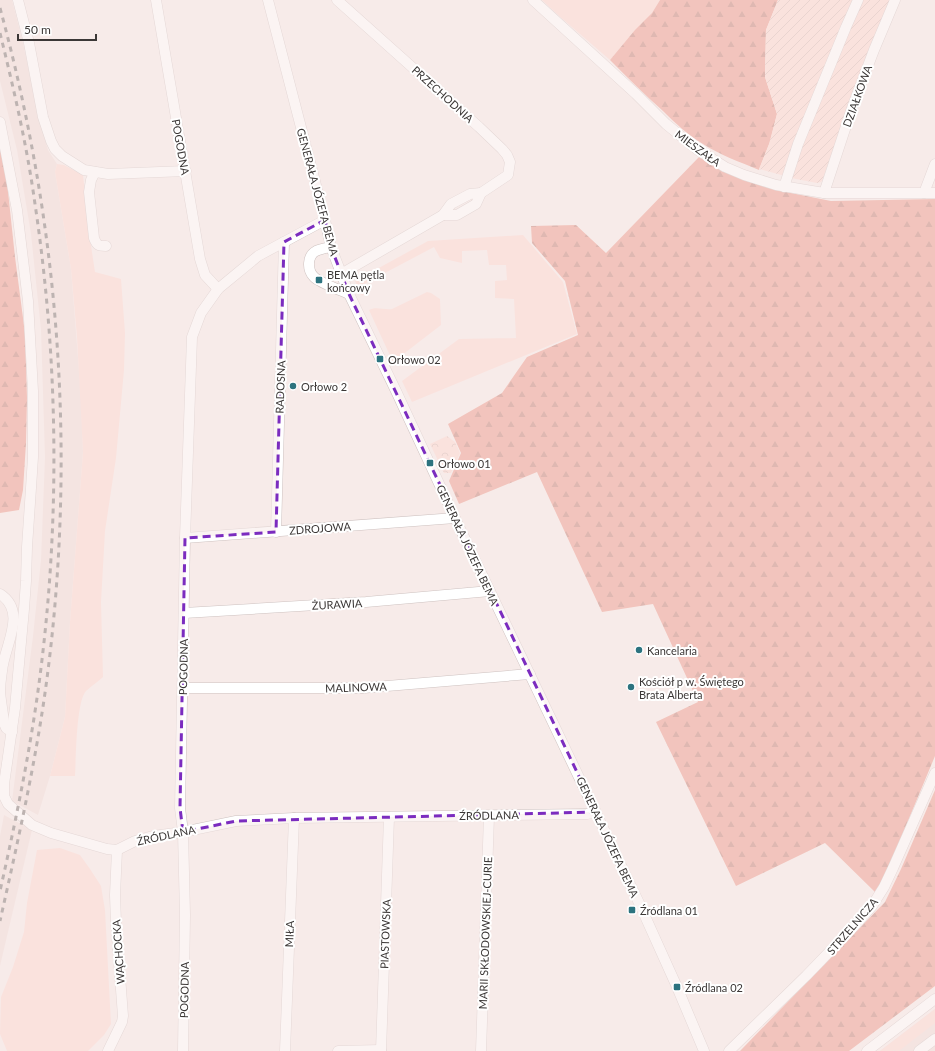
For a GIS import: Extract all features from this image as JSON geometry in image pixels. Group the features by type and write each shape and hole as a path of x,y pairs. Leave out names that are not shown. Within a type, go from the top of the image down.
{"street":[{"path":"18,0 29,43 43,117 55,149 62,156 84,170 95,172 108,174 186,171"},
{"name":"POGODNA","path":"156,0 200,259 205,275 218,289"},
{"name":"GENERAŁA JÓZEFA BEMA","path":"268,0 331,247 348,294 400,399 455,518 596,812 649,925 704,1051"},
{"name":"PRZECHODNIA","path":"337,0 480,127 502,149 510,162 508,175 481,193 470,194 451,204 443,215 341,274"},
{"name":"MIESZAŁA","path":"533,0 636,94 666,124 698,150 725,167 750,177 784,187 824,193 935,193"},
{"path":"784,187 798,144 858,0"},
{"name":"DZIAŁKOWA","path":"824,193 852,108 895,0"},
{"path":"0,122 16,210 28,308 33,391 32,465 24,610 15,708 4,784 4,796 8,804 32,825 51,833 107,849 117,850"},
{"path":"924,193 935,164"},
{"path":"95,172 91,180 89,192 94,238 96,244 99,246 106,246"},
{"name":"POGODNA","path":"184,1051 185,915 183,832 180,808 192,338 201,313 218,289 258,256 325,220"},
{"name":"RADOSNA","path":"276,532 284,242"},
{"path":"331,247 313,253 309,263 310,271 314,277 348,294"},
{"name":"ZDROJOWA","path":"186,538 455,518"},
{"name":"ŻURAWIA","path":"184,613 366,602 490,591"},
{"path":"0,594 8,601 14,614 12,634 2,668 0,691 4,723 6,728 12,732"},
{"path":"12,608 24,610"},
{"name":"MALINOWA","path":"183,688 362,688 530,674"},
{"name":"STRZELNICZA","path":"729,1051 806,976 872,906 884,887 935,773"},
{"name":"ŹRÓDLANA","path":"117,850 142,839 241,820 587,814 596,812"},
{"name":"MARII SKŁODOWSKIEJ-CURIE","path":"481,1051 489,816"},
{"name":"PIASTOWSKA","path":"381,1051 389,817"},
{"name":"MIŁA","path":"285,1051 294,818"},
{"name":"WĄCHOCKA","path":"108,1051 122,1022 123,1016 115,895 117,850"},
{"path":"867,1051 935,999"},
{"path":"919,1051 935,1039"},
{"path":"338,1051 381,1051"}],"highlighted area":[{"path":"325,220 331,247 349,294 596,812 236,821 183,832 180,808 185,538 276,532 284,242"}],"shaded area":[{"path":"0,0 12,0 38,114 48,150 57,164 55,172 71,269 81,396 83,452 70,622 65,717 50,776 38,815 12,801 41,560 45,457 41,330 31,234 17,150 0,81"},
{"path":"4,815 32,830 0,966 0,836"},
{"path":"935,1009 935,1051 880,1051"}],"green space":[{"path":"542,0 660,0 652,13 610,60"},
{"path":"660,0 778,0 766,30 765,77 777,114 770,142 759,170 716,152 692,137 672,120 610,60 635,30 652,13"},
{"path":"778,0 892,0 870,47 822,181 817,183 759,169 769,144 777,114 765,77 766,30"},
{"path":"0,138 7,182 25,333 27,398 23,490 19,510 0,513"},
{"path":"699,157 732,174 781,191 831,201 935,199 935,756 888,869 876,893 825,843 736,886 656,722 698,702 653,604 602,612 537,472 459,504 449,481 461,453 448,424 502,393 527,357 578,335 565,281 532,243 531,226 576,225 606,253"},
{"path":"57,164 64,165 83,175 95,272 121,279 125,333 124,370 116,458 105,531 101,602 103,677 86,691 80,707 76,745 75,776 50,776 65,717 70,622 83,452 77,337 71,269 55,172"},
{"path":"523,235 563,282 577,334 412,402 402,381 459,339 516,338 514,299 495,298 495,281 507,280 506,265 489,265 487,250 462,251 462,263 440,258 434,247 364,284 367,290 362,296 355,281 428,241"},
{"path":"427,292 440,299 441,325 393,362 369,310 374,308 392,309"},
{"path":"447,436 455,442 460,453 451,473 444,473 430,444"},
{"path":"935,790 935,986 849,1051 740,1051 885,902"},
{"path":"60,848 80,855 101,886 105,910 111,1024 104,1035 88,1051 7,1051 0,1034 1,997 13,967 24,932 27,903 37,850"},
{"path":"935,1009 935,1023 899,1051 880,1051"}],"railway":[{"path":"0,8 21,92 37,177 49,263 57,349 61,435 60,521 55,607 45,693 41,722 19,836 0,921"},
{"path":"0,33 24,139 35,204 48,315 54,427 52,539 43,651 25,771 0,891"}],"place":[{"name":"BEMA pętla końcowy","path":"319,280"},
{"name":"Orłowo 02","path":"380,359"},
{"name":"Orłowo 2","path":"293,386"},
{"name":"Orłowo 01","path":"430,463"},
{"name":"Kancelaria","path":"639,650"},
{"name":"Kościół p w. Świętego Brata Alberta","path":"631,687"},
{"name":"Źródlana 01","path":"632,910"},
{"name":"Źródlana 02","path":"677,987"}]}
